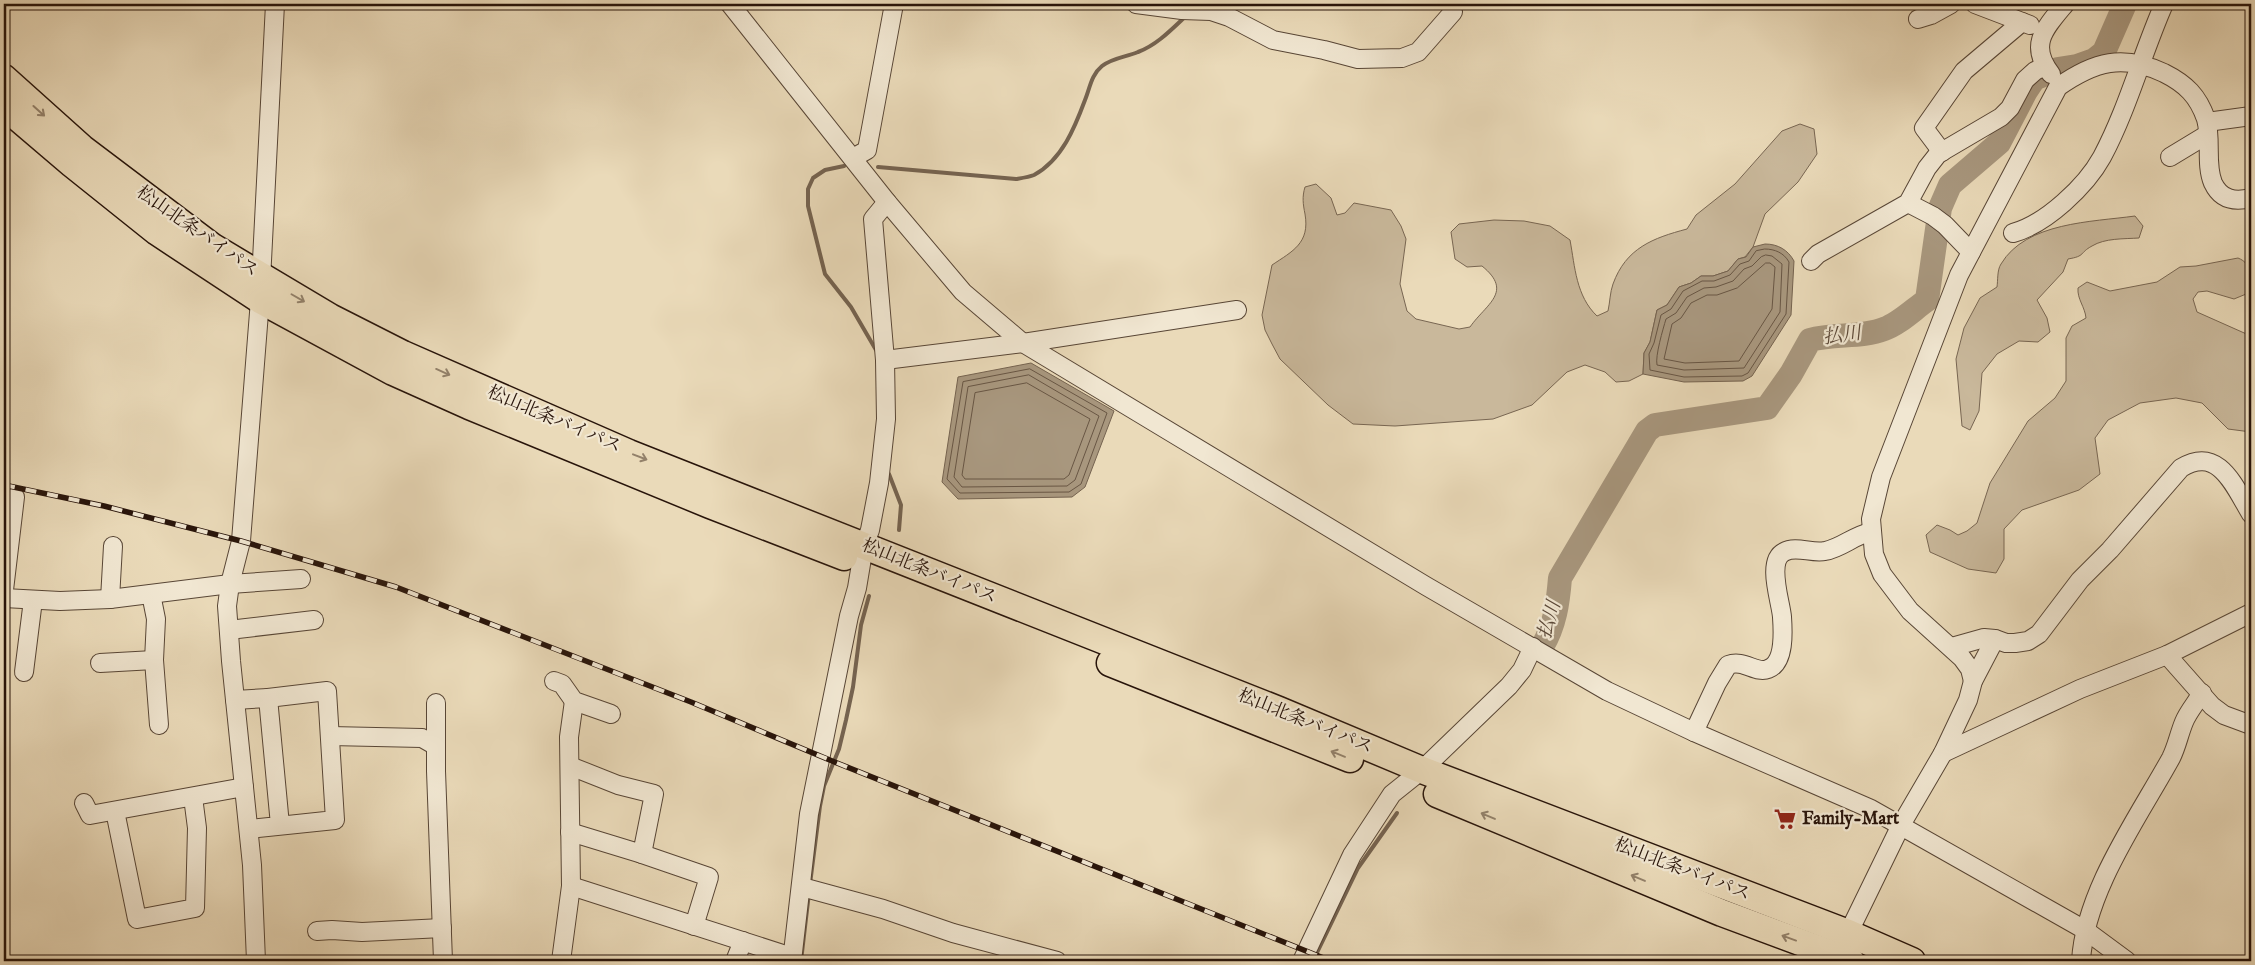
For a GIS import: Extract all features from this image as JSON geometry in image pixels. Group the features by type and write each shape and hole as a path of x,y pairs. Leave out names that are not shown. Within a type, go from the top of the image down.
{"highway":[{"name":"松山北条バイパス","path":"4,78 90,154 213,248 260,288"},
{"name":"松山北条バイパス","path":"4,106 72,164 158,232 260,288 393,372 452,399 710,504 862,555 1414,776 1722,913 1844,953 1912,961"}],"street":[{"path":"256,961 248,829 227,606 230,584 241,540 260,288 275,4"},
{"path":"730,4 887,202 963,292 1023,343 1426,586 1607,691 1694,732 1871,809 2085,930 2127,961"},
{"path":"853,158 867,150 894,4"},
{"path":"1136,4 1192,11 1210,11 1229,17 1273,40 1358,59 1402,58 1418,52 1453,12"},
{"path":"1918,18 1930,15 1951,4"},
{"path":"1975,4 2044,30"},
{"path":"1974,681 1970,669 1952,647 1910,611 1882,574 1874,554 1871,532 1875,495 1959,275 2058,87 2039,49 2040,38 2044,30 2065,4"},
{"path":"2013,233 2023,230 2047,215 2082,184 2101,157 2142,64 2164,4"},
{"path":"1942,152 1924,128 1964,71 2022,22"},
{"path":"1811,261 1818,254 1908,203 1927,168 1942,152 2001,117 2010,108 2025,80 2035,71 2051,73 2131,61 2174,78 2192,90 2201,106 2207,128 2210,172 2214,184 2223,196 2232,201 2251,198"},
{"path":"2170,156 2207,128 2251,116"},
{"path":"570,886 743,941 792,959 806,888 810,814 847,625 857,588 862,555 870,530 879,483 885,428 885,360 873,219 887,202"},
{"path":"1908,203 1939,220 1971,252"},
{"path":"885,360 1023,343 1237,310"},
{"path":"1952,647 1984,638 2015,643 2028,641 2039,634 2080,580 2110,550 2181,468 2191,462 2207,461 2217,465 2228,476 2251,514"},
{"path":"4,590 15,497"},
{"path":"1694,732 1717,683 1728,665 1742,663 1763,670 1770,669 1776,663 1780,654 1782,616 1777,593 1776,571 1777,559 1783,552 1792,549 1826,551 1842,546 1864,533 1871,532"},
{"path":"110,599 113,546"},
{"path":"4,598 60,601 110,599 230,584 301,579"},
{"path":"151,594 156,619 154,719"},
{"path":"29,666 33,600"},
{"path":"1943,753 2080,689 2167,655 2251,613"},
{"path":"229,630 314,620"},
{"path":"1844,953 1901,825 1943,753 1968,700 1974,681 1995,639"},
{"path":"1302,961 1352,854 1392,794 1414,776 1509,686 1522,670 1533,647"},
{"path":"2167,655 2212,706 2224,715 2251,725"},
{"path":"106,666 154,660"},
{"path":"554,681 562,684 574,701 611,714"},
{"path":"235,700 327,691 335,820 248,829"},
{"path":"2080,961 2085,930 2119,845 2169,760 2178,743 2188,714 2202,693"},
{"path":"268,698 280,825"},
{"path":"565,960 570,886 569,737 574,701"},
{"path":"436,703 443,961"},
{"path":"330,736 422,738 436,746"},
{"path":"570,766 618,784 654,794 642,854"},
{"path":"84,803 90,815 203,790 244,787"},
{"path":"115,811 136,919 195,908 198,828 203,790"},
{"path":"570,832 709,877 694,926"},
{"path":"806,888 883,909 953,933 1057,961"},
{"path":"317,931 362,932 442,928"},
{"path":"735,961 743,941"}],"shaded area":[{"path":"1800,124 1814,129 1817,154 1798,182 1765,214 1753,247 1745,257 1738,259 1728,271 1713,276 1701,276 1691,283 1679,287 1667,305 1657,310 1650,342 1644,353 1643,374 1629,381 1616,382 1605,372 1585,365 1567,372 1532,405 1493,419 1395,426 1353,424 1328,405 1280,359 1265,330 1262,315 1272,265 1298,245 1305,232 1303,194 1305,187 1316,184 1331,198 1337,215 1345,213 1354,203 1391,210 1401,226 1406,239 1400,284 1407,311 1416,319 1459,329 1470,327 1494,298 1496,283 1482,266 1467,267 1455,259 1451,232 1459,224 1494,220 1524,221 1550,226 1570,240 1575,271 1581,290 1590,308 1597,316 1608,311 1613,284 1625,261 1633,253 1642,246 1663,236 1687,229 1696,215 1735,184 1782,131"},
{"path":"2135,216 2143,226 2139,238 2115,239 2097,243 2080,255 2068,259 2063,272 2037,300 2047,318 2050,332 2038,342 2019,341 1997,354 1982,373 1979,411 1970,430 1962,426 1956,359 1964,328 1980,298 1997,287 2000,266 2012,250 2026,240 2061,226"},
{"path":"2238,258 2249,267 2251,292 2234,299 2207,291 2198,292 2193,299 2197,312 2251,336 2251,432 2228,429 2202,403 2176,398 2140,403 2108,420 2095,438 2100,474 2079,490 2022,510 2004,529 2004,559 1996,573 1968,569 1930,552 1926,535 1937,525 1958,535 1977,523 1990,483 2028,421 2055,398 2066,381 2066,338 2072,326 2086,318 2078,288 2087,282 2110,291 2157,282 2180,267"}],"water":[{"path":"1765,244 1782,248 1794,261 1791,315 1752,376 1743,381 1684,382 1643,374 1644,353 1650,342 1657,310 1667,305 1679,287 1691,283 1701,276 1713,276 1728,271 1738,259 1746,257 1753,247"},
{"path":"1031,363 1114,411 1085,487 1072,497 958,499 942,482 958,377"}],"waterway":[{"name":"払川","path":"1542,647 1555,614 1560,578 1647,431 1655,425 1767,408 1791,374 1810,340 1866,334 1890,327 1927,300 1940,208 1950,185 1999,143 2034,79 2058,69 2077,66 2094,60 2104,52 2125,4"},
{"path":"878,167 1016,179 1034,175 1044,169 1060,152 1072,132 1093,78 1098,70 1110,61 1138,52 1152,45 1187,15"},
{"path":"844,166 825,170 813,178 808,189 808,206 825,274 851,307 876,350"},
{"path":"889,474 901,505 899,530"},
{"path":"810,884 824,786 839,749 846,720 853,687 861,625 869,596"},
{"name":"払川","path":"1313,961 1358,868 1397,813"},
{"path":"801,961 809,893"}],"railway":[{"path":"4,485 104,506 241,541 396,587 691,702 837,763 1331,961"}],"place":[{"name":"Family-Mart","path":"1785,819"}]}
